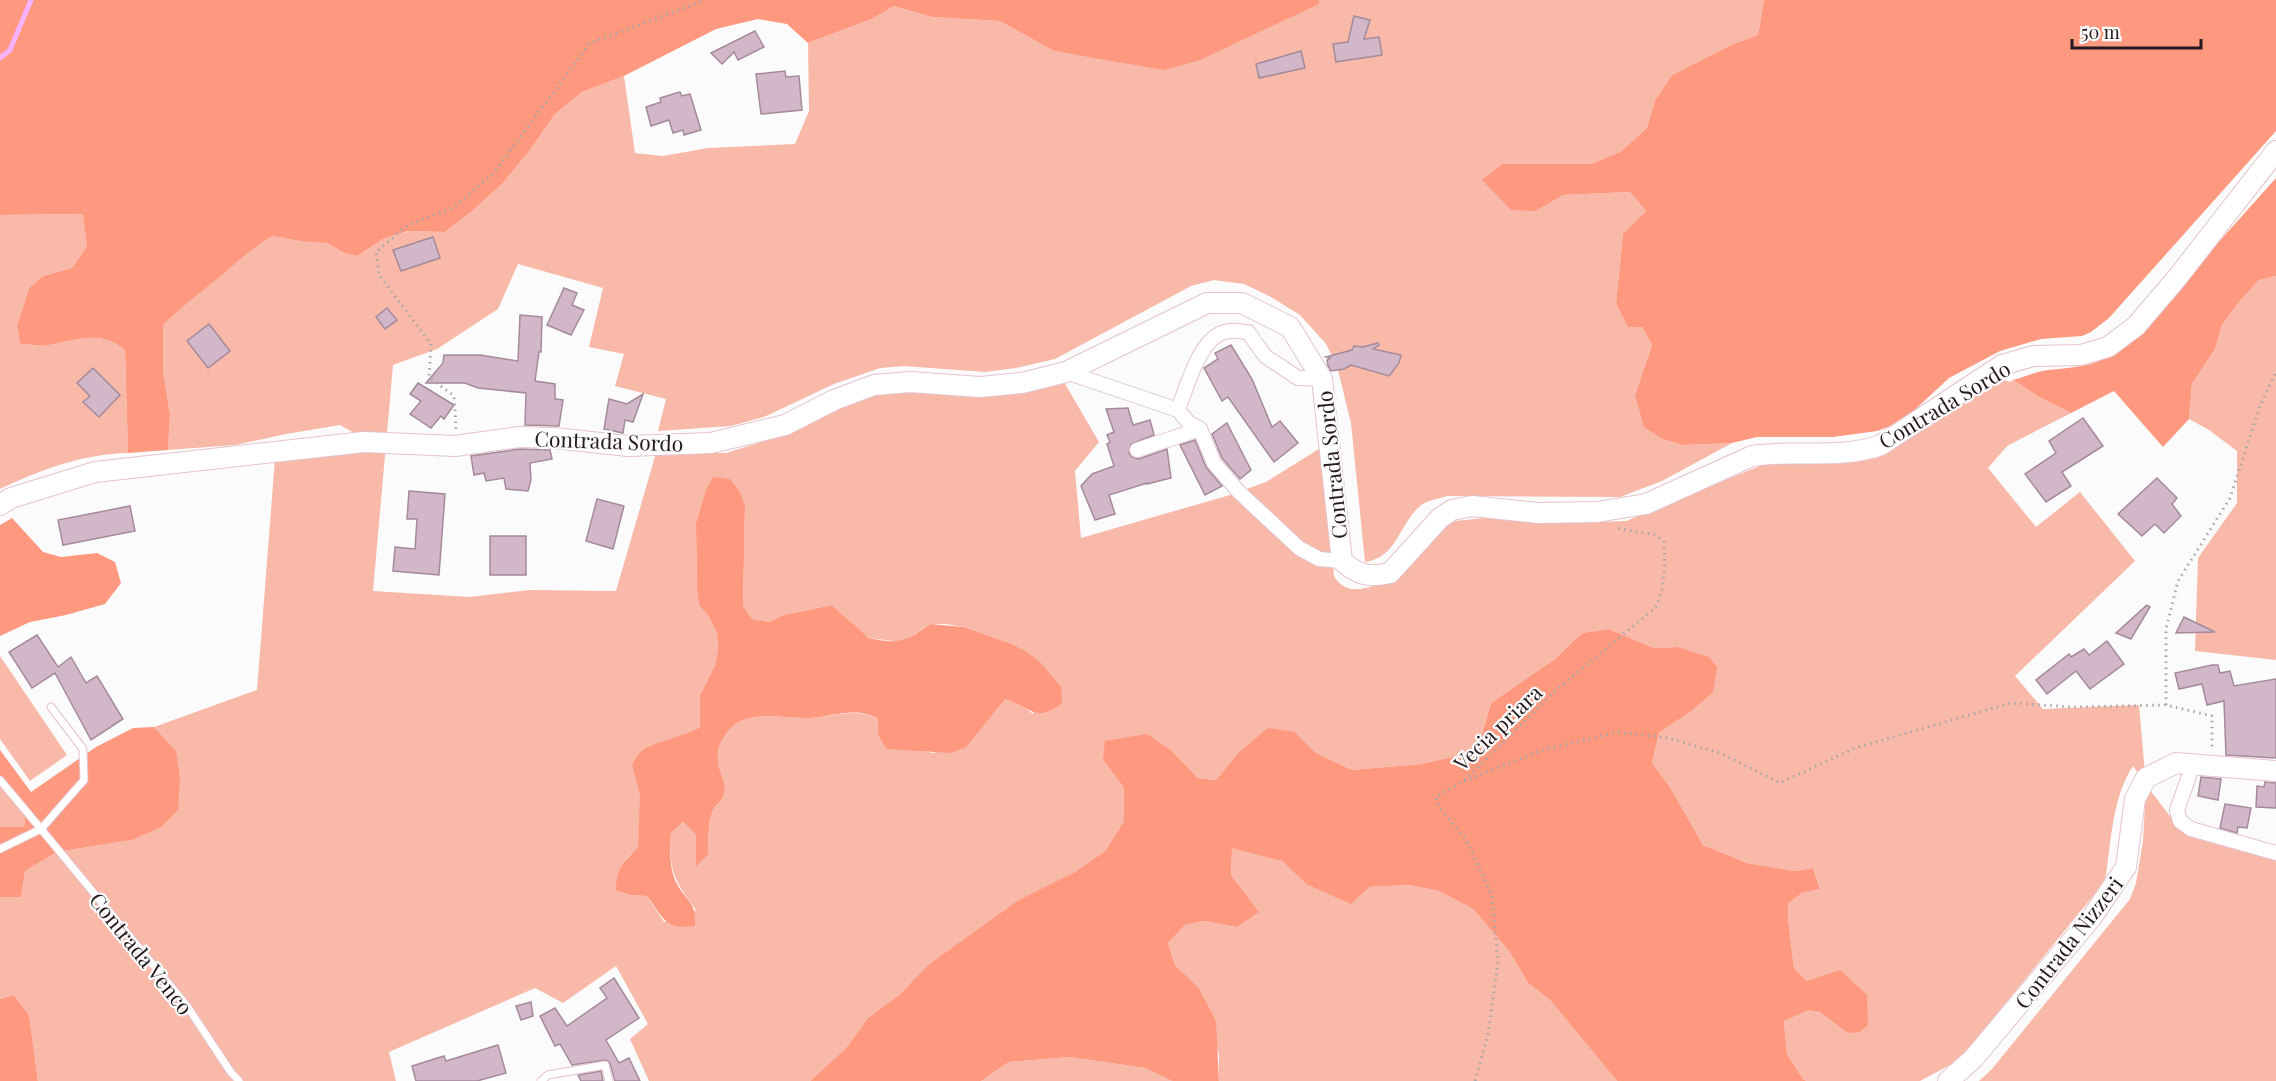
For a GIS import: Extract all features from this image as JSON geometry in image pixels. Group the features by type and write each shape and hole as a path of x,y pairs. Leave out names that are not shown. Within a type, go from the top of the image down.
{"street":[{"name":"Contrada Sordo","path":"0,505 11,498 95,472 364,442 455,446 519,437 554,438 628,446 711,443 785,424 834,400 874,385 910,382 980,387 1022,383 1066,372 1208,303 1242,303 1290,327 1322,379 1342,561 1353,571 1366,576 1390,573 1440,518 1452,510 1472,506 1538,513 1598,512 1646,504 1752,456 1819,455 1869,449 1881,445 2002,364 2033,356 2081,354 2108,347 2136,326 2177,278 2276,152"},
{"path":"1178,410 1195,364 1208,343 1227,330 1248,332 1265,356 1298,378 1322,379"},
{"path":"1066,372 1178,410 1190,423 1200,429 1214,463 1239,492 1299,548 1319,559 1342,561"},
{"path":"1137,450 1200,429"},
{"path":"2276,771 2194,765 2177,810 2180,821 2191,829 2276,853"},
{"name":"Contrada Nizzeri","path":"1948,1081 1973,1059 2092,917 2126,867 2135,799 2146,778 2194,765"}],"lane":[{"path":"0,849 41,829 84,780 83,749 51,707"},
{"name":"Contrada Venco","path":"0,780 187,1006 239,1081"},
{"path":"541,1081 548,1075 605,1065 609,1081"}],"path":[{"path":"455,446 454,396 429,377 431,344 379,275 376,252 408,225 453,208 493,174 590,43 706,0"},
{"path":"2166,705 2166,629 2178,581 2230,498 2260,406 2276,372"},
{"name":"Vecia priara","path":"1475,1081 1488,1034 1498,961 1492,895 1466,839 1440,809 1436,797 1464,782 1555,691 1655,608 1662,594 1665,568 1664,542 1656,535 1614,528"},
{"path":"1464,782 1542,750 1618,732 1668,738 1720,753 1780,783 1856,748 2011,703 2072,706 2166,705 2212,716 2194,765"}],"shaded area":[{"path":"0,0 1319,0 1319,4 1200,60 1164,70 1054,51 1000,21 931,17 894,6 872,19 808,43 787,24 758,19 716,29 624,76 582,92 555,114 503,183 445,232 408,231 383,239 357,256 344,253 327,243 305,242 273,236 257,246 163,325 163,371 170,414 168,450 128,453 125,350 116,344 97,338 78,339 46,346 20,344 17,326 29,288 43,276 72,268 87,246 83,214 0,215"},
{"path":"1319,0 1764,0 1758,35 1733,44 1672,75 1655,100 1647,128 1620,152 1591,164 1502,164 1536,211 1563,195 1630,192 1646,211 1623,235 1616,303 1642,327 1652,345 1635,395 1684,445 1732,443 1662,481 1620,497 1447,496 1430,501 1413,513 1397,539 1384,554 1365,562 1351,423 1337,366 1326,344 1300,315 1244,284 1214,280 1191,286 1055,359 985,372 904,366 880,368 834,384 764,417 731,426 658,431 666,399 615,386 624,354 589,347 603,288 518,264 498,309 437,349 393,365 373,591 470,597 530,590 616,591 656,453 726,453 791,433 858,395 917,391 996,396 1064,382 1099,442 1075,471 1081,538 1230,495 1266,482 1322,447 1334,576 1342,585 1351,589 1363,589 1398,573 1423,549 1445,522 1494,517 1570,523 1626,521 1767,463 1877,458 1935,423 1998,376 2009,382 2013,380 2071,413 2007,446 1988,468 2036,527 2080,492 2135,561 2015,676 2043,709 2139,705 2146,785 2133,766 2117,804 2106,875 2102,885 1968,1049 1950,1065 1920,1081 1807,1081 1803,1079 1787,1054 1784,1021 1808,1009 1820,1012 1807,981 1794,968 1788,904 1802,893 1820,889 1813,868 1794,871 1747,863 1703,845 1670,787 1652,763 1659,733 1690,712 1677,647 1654,648 1609,629 1582,633 1555,659 1491,703 1482,734 1470,753 1421,764 1352,770 1316,753 1295,732 1238,753 1216,780 1198,778 1172,751 1103,760 1124,788 1124,821 1105,851 1075,872 989,923 928,965 900,994 868,1018 846,1048 810,1081 649,1081 630,1039 648,1024 616,966 563,1003 535,988 389,1052 396,1081 38,1081 29,1015 14,995 0,999 0,897 21,896 25,871 57,852 132,840 176,751 154,727 257,690 275,459 384,450 340,425 235,445 168,450 170,414 163,371 163,325 186,302 249,250 273,236 305,242 327,243 344,253 357,256 383,239 409,231 445,232 503,183 555,114 582,92 624,76 635,153 663,156 708,148 795,144 809,111 808,43 872,19 894,6 931,17 1000,21 1054,51 1079,55 1318,4","holes":["705,492 745,507 743,606 752,619 769,622 784,615 832,605 868,638 903,642 930,624 964,627 1012,644 1040,662 1033,714 1020,704 1005,699 934,753 886,749 878,735 878,719 870,715 845,713 811,718 765,716 743,720 726,734 719,749 718,764 725,790 711,815 708,855 696,867 696,835 683,822 671,833 674,874 696,910 664,922 647,896 631,895 625,860 638,847 641,795 632,765 639,753 645,749 700,727 700,695 715,665 718,649 717,633 709,617 699,605 696,523"]},
{"path":"1764,0 2276,0 2276,131 2109,318 2091,332 2082,336 2041,339 2000,351 1949,378 1907,417 1877,431 1833,437 1757,437 1732,443 1684,445 1663,439 1644,427 1635,395 1652,345 1642,327 1628,327 1616,303 1623,234 1646,211 1630,192 1563,195 1536,211 1511,210 1482,180 1502,164 1591,164 1620,152 1647,128 1655,100 1672,75 1733,44 1758,35"},
{"path":"2276,178 2276,276 2259,280 2222,325 2215,349 2192,384 2189,419 2163,447 2114,391 2071,413 2013,380 2044,371 2093,363 2131,340"},
{"path":"84,214 87,246 72,268 43,276 29,288 17,326 20,343 42,346 97,338 116,344 125,350 128,453 94,456 62,464 0,489 0,215"},
{"path":"2276,276 2276,660 2195,651 2198,558 2237,503 2237,451 2209,430 2189,419 2192,384 2215,349 2222,325 2259,280"},
{"path":"713,477 730,479 740,492 745,507 743,606 752,619 769,622 784,615 832,605 868,638 879,640 901,640 914,635 930,624 964,627 1012,644 1040,662 1061,687 1062,703 1053,709 1039,713 1005,699 966,747 951,753 886,749 878,735 878,719 862,713 811,718 765,716 743,720 726,734 719,749 718,764 725,790 711,815 708,855 696,867 696,835 683,822 671,833 671,866 677,884 694,912 695,926 685,927 666,921 647,896 631,895 616,890 622,866 638,847 640,795 632,765 639,753 645,749 700,727 700,695 715,665 718,649 717,633 709,617 699,605 696,523 705,492"},
{"path":"12,518 43,552 61,557 97,553 115,562 121,583 105,604 30,622 0,636 0,525"},
{"path":"1609,629 1654,648 1677,647 1709,657 1717,667 1713,692 1690,712 1659,733 1652,763 1670,787 1703,845 1747,863 1794,871 1813,868 1820,889 1802,893 1788,904 1794,968 1807,981 1840,970 1867,995 1868,1025 1860,1032 1848,1033 1820,1012 1808,1010 1784,1021 1787,1054 1803,1079 1807,1081 1617,1081 1550,1000 1528,983 1509,951 1473,909 1439,891 1409,885 1369,887 1351,904 1306,884 1282,861 1232,848 1231,875 1259,912 1237,927 1204,921 1185,925 1168,943 1175,965 1198,987 1216,1021 1219,1081 1172,1081 1145,1068 1070,1057 1009,1062 981,1081 810,1081 846,1048 868,1018 900,994 928,965 1019,900 1075,872 1105,851 1124,821 1124,788 1103,760 1105,741 1147,734 1172,751 1198,778 1216,780 1238,753 1268,728 1295,732 1316,753 1352,770 1421,764 1470,753 1482,734 1491,703 1555,659 1582,633"},
{"path":"0,656 67,755 30,781 0,739"},
{"path":"154,727 176,751 180,778 178,810 161,827 132,840 57,852 25,871 21,897 0,897 0,827 24,827 26,812 0,786 0,750 31,792 96,747 133,728"},
{"path":"2146,785 2180,829 2276,859 2276,1081 1979,1081 1992,1069 2130,899 2136,883 2143,841"},
{"path":"0,786 26,812 24,827 0,827"},
{"path":"1232,847 1282,861 1306,884 1369,887 1409,885 1439,891 1473,909 1509,951 1528,983 1550,1000 1617,1081 1219,1081 1219,1054 1198,987 1175,965 1168,943 1185,925 1204,921 1237,927 1258,911 1231,875"},
{"path":"14,995 29,1015 38,1081 0,1081 0,999"},
{"path":"1070,1057 1145,1068 1172,1081 981,1081 1009,1062"}],"building":[{"path":"1354,16 1370,20 1364,39 1379,37 1382,55 1336,62 1333,44 1348,42"},
{"path":"755,31 764,47 738,60 734,52 722,64 711,53"},
{"path":"1301,51 1305,68 1259,78 1256,64"},
{"path":"785,71 786,77 799,76 802,110 761,114 756,74"},
{"path":"680,92 682,96 690,94 701,130 684,135 683,130 673,133 669,120 651,126 646,107 661,102 660,98"},
{"path":"433,237 440,258 401,271 393,250"},
{"path":"564,288 577,293 572,305 584,310 571,335 547,325"},
{"path":"387,308 397,320 385,329 376,317"},
{"path":"520,315 542,317 541,352 539,352 535,381 555,384 555,399 563,400 559,426 525,425 526,393 478,388 465,383 426,383 443,363 444,355 480,355 518,361"},
{"path":"209,324 230,351 208,368 187,341"},
{"path":"1378,343 1379,345 1373,349 1401,355 1399,363 1389,376 1351,365 1344,369 1331,371 1328,366 1327,360 1330,358 1326,357 1352,350 1354,346 1363,347"},
{"path":"1231,345 1252,379 1272,427 1280,421 1298,443 1274,462 1228,397 1222,401 1204,368 1218,359 1215,353"},
{"path":"93,368 120,395 99,417 83,402 90,396 77,383"},
{"path":"418,383 454,405 444,419 441,416 431,428 410,414 421,401 410,394"},
{"path":"643,394 633,422 625,420 623,433 604,429 609,399 627,404"},
{"path":"1128,408 1133,425 1150,420 1154,435 1131,444 1129,453 1132,457 1139,459 1167,449 1171,478 1109,495 1115,514 1095,520 1081,486 1092,474 1114,466 1107,444 1110,442 1107,435 1114,432 1106,409"},
{"path":"2083,418 2103,446 2062,472 2071,486 2046,502 2025,474 2056,453 2049,441"},
{"path":"1227,423 1251,470 1240,479 1222,458 1212,434"},
{"path":"1195,440 1206,467 1222,486 1205,495 1180,445"},
{"path":"520,449 550,450 552,459 530,463 531,480 528,491 506,489 504,478 486,481 484,473 474,475 471,456"},
{"path":"2157,478 2177,498 2172,504 2181,516 2164,533 2155,524 2142,536 2118,514"},
{"path":"409,491 445,494 439,575 393,571 395,547 415,549 417,519 407,519"},
{"path":"597,499 624,506 613,549 586,541"},
{"path":"130,506 135,531 63,545 58,520"},
{"path":"490,536 526,536 526,575 490,575"},
{"path":"2147,605 2150,607 2131,639 2116,633"},
{"path":"2184,617 2215,632 2176,633"},
{"path":"37,635 58,667 71,657 86,683 97,676 123,719 91,740 55,673 32,688 9,652"},
{"path":"2107,641 2124,664 2090,689 2076,671 2047,694 2036,680 2069,654 2071,657 2084,649 2089,655"},
{"path":"2218,665 2220,673 2230,671 2234,686 2276,679 2276,758 2226,755 2224,701 2207,705 2202,684 2179,689 2175,673"},
{"path":"2201,777 2221,779 2218,800 2198,796"},
{"path":"2265,782 2276,783 2276,808 2256,807 2257,786 2264,787"},
{"path":"2225,804 2251,808 2247,828 2238,827 2237,833 2220,828"},
{"path":"614,978 639,1018 606,1040 619,1063 629,1058 640,1081 615,1081 610,1063 606,1060 572,1065 560,1044 555,1046 540,1016 555,1008 567,1026 607,998 600,988"},
{"path":"531,1002 533,1016 521,1020 516,1006"},
{"path":"498,1045 506,1073 477,1081 416,1081 412,1066 444,1056 446,1061"},
{"path":"601,1071 603,1081 581,1081 578,1075"}],"waterway":[{"path":"0,58 10,50 31,0"}]}
